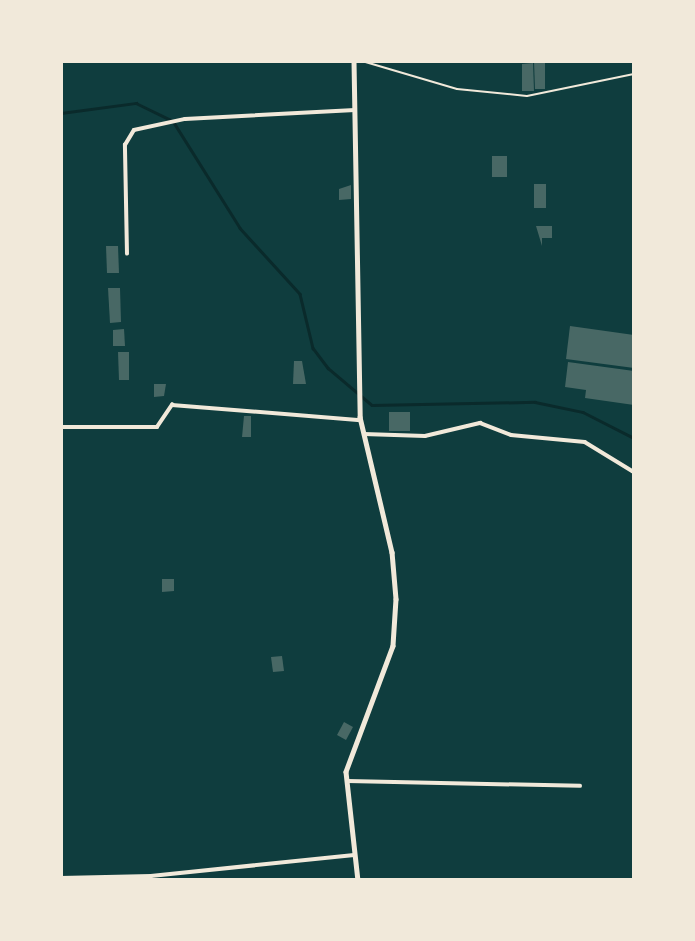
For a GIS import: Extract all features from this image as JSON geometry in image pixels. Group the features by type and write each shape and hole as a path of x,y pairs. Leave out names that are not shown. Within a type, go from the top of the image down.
{"street":[{"path":"354,61 360,419 392,552 395,611 393,646 346,781 358,880"},
{"path":"127,254 125,145 134,130 164,128 182,122 355,110"},
{"path":"61,428 156,427 172,405 360,419"},
{"path":"364,434 425,436 480,423 511,435 585,442 634,472"},
{"path":"346,781 580,786"},
{"path":"61,878 150,876 354,855"}],"path":[{"path":"362,61 457,89 527,96 634,75"}],"building":[{"path":"534,61 545,63 545,89 535,89"},
{"path":"533,63 534,91 522,91 522,64"},
{"path":"492,156 507,156 507,177 492,177"},
{"path":"534,184 546,184 546,208 534,208"},
{"path":"351,185 351,199 339,200 339,189"},
{"path":"536,226 552,226 552,238 542,238 542,246"},
{"path":"106,246 118,246 119,273 107,273"},
{"path":"108,288 120,288 121,322 110,323"},
{"path":"570,326 634,335 634,368 566,359"},
{"path":"124,329 125,346 113,346 113,330"},
{"path":"118,352 129,352 129,380 119,380"},
{"path":"294,361 302,361 306,384 293,384"},
{"path":"568,362 634,371 634,405 585,398 586,390 565,387"},
{"path":"154,384 166,384 164,396 154,397"},
{"path":"389,412 410,412 410,431 389,431"},
{"path":"244,416 251,416 251,437 242,437"},
{"path":"162,579 174,579 174,591 162,592"},
{"path":"282,656 284,671 273,672 271,657"},
{"path":"344,722 353,727 346,740 337,735"}],"waterway":[{"path":"61,113 136,103 173,121 240,228 300,294 313,348 328,368 372,405 535,402 583,412 634,438"}]}
